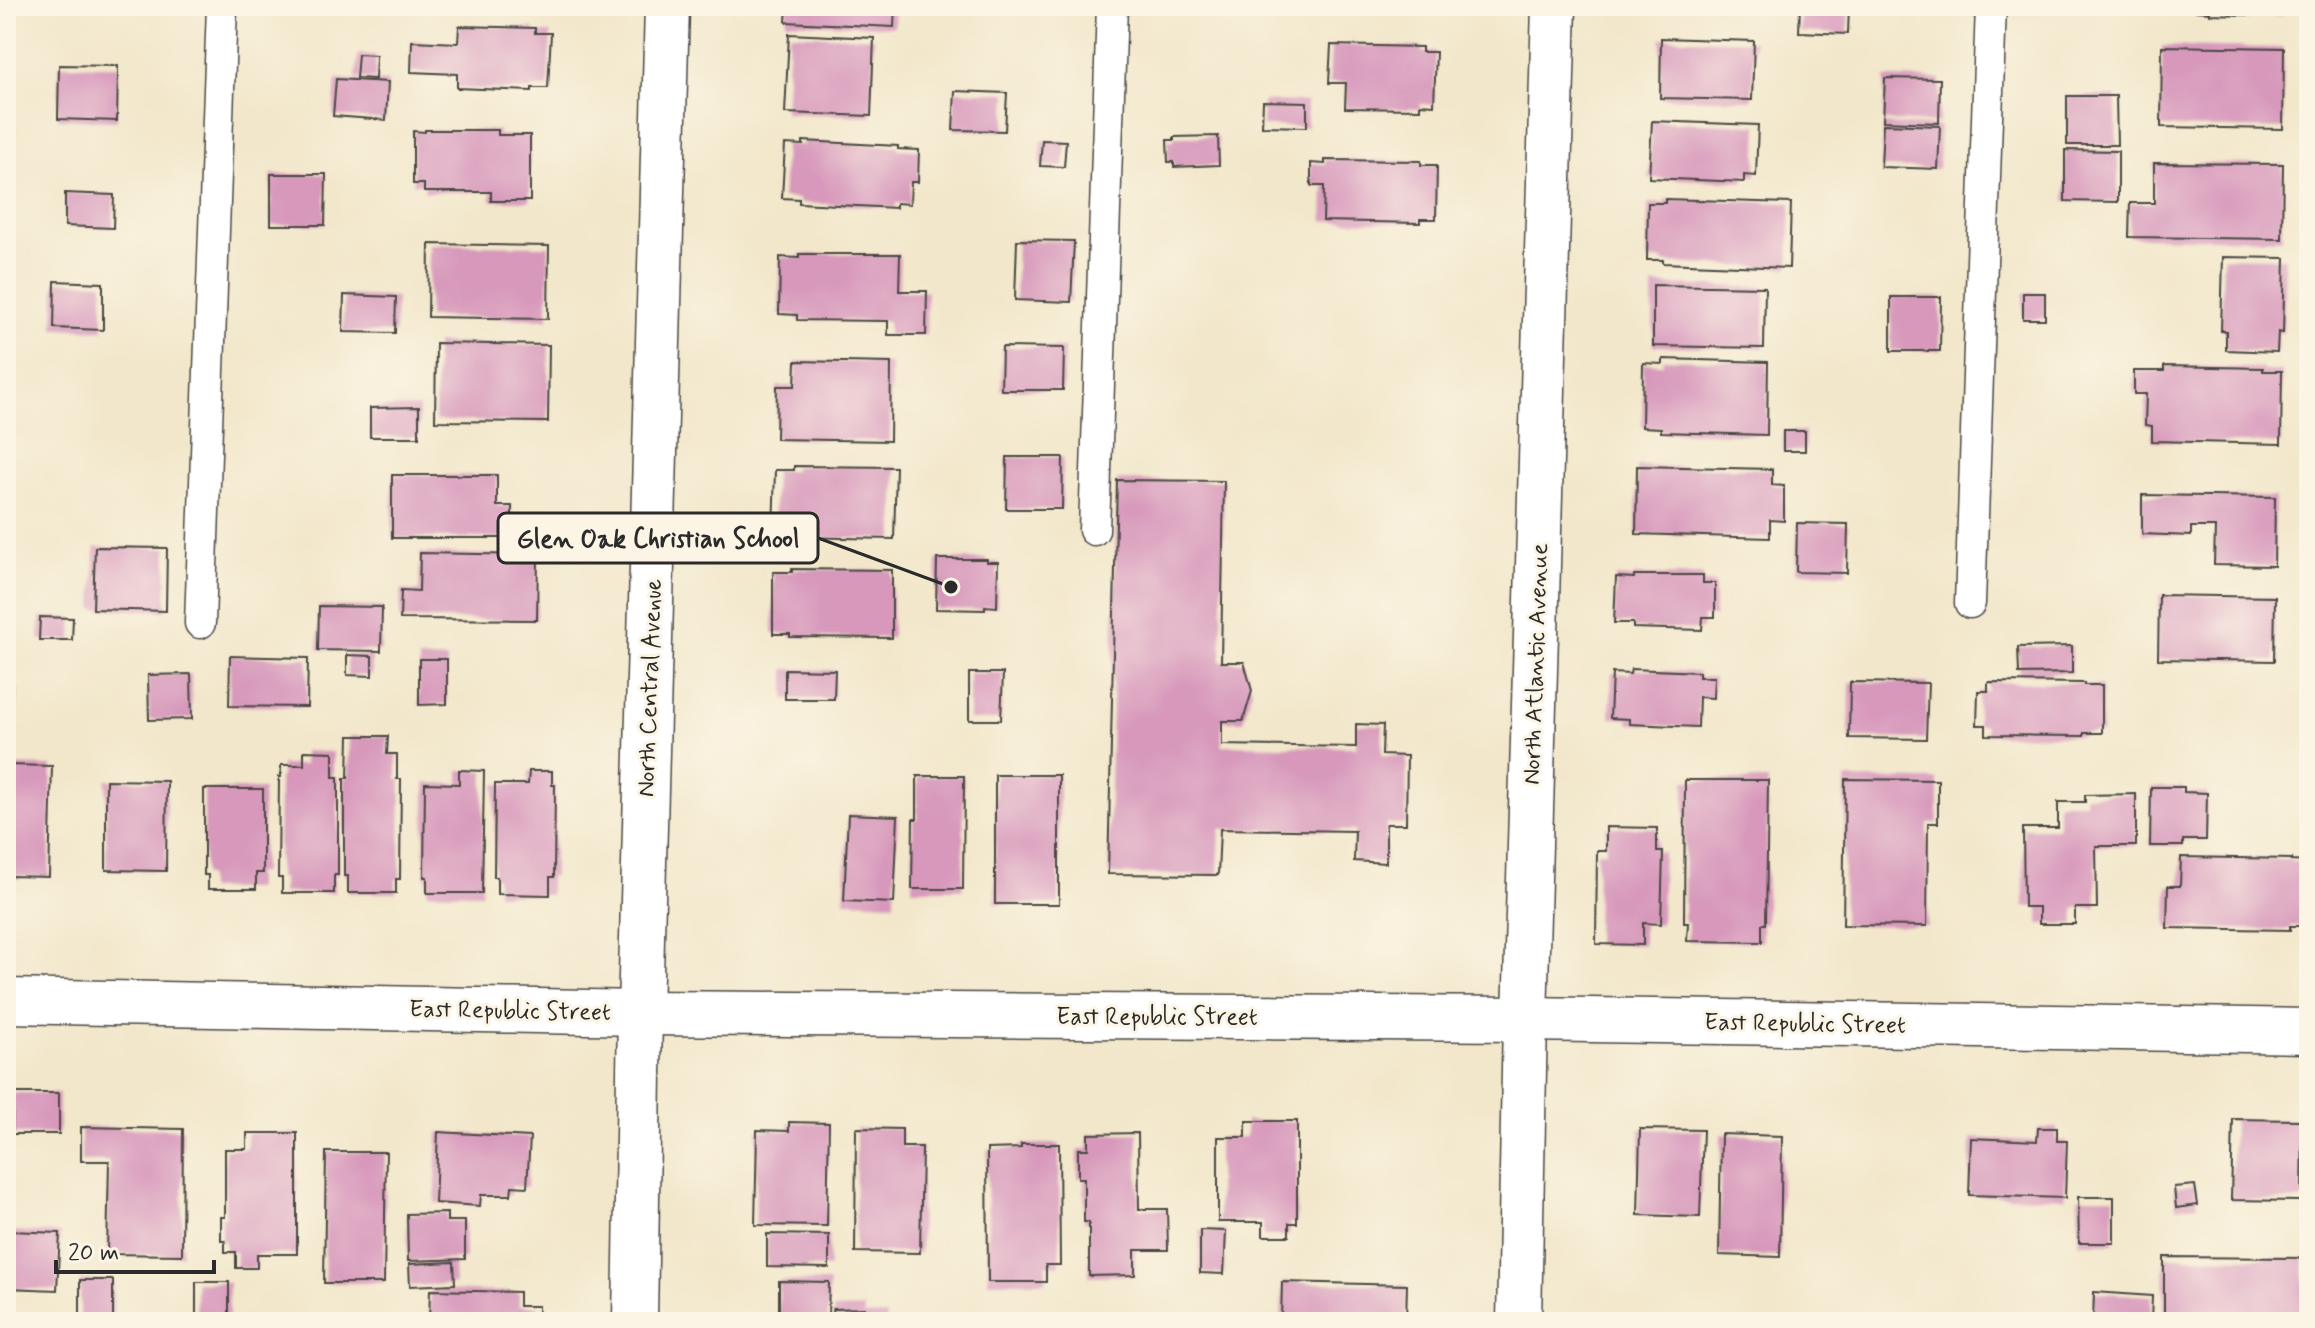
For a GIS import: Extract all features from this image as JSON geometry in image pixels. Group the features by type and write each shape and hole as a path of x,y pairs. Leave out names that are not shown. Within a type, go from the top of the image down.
{"street":[{"name":"North Central Avenue","path":"635,1322 640,1013 667,6"},
{"name":"North Atlantic Avenue","path":"1519,1322 1554,6"},
{"name":"East Republic Street","path":"6,1001 640,1013 1525,1019 2309,1031"}],"lane":[{"path":"200,623 222,6"},
{"path":"1094,530 1112,6"},
{"path":"1970,603 1991,6"}],"building":[{"path":"787,6 895,6 894,27 786,22"},
{"path":"1800,6 1849,6 1848,34 1799,32"},
{"path":"2196,6 2282,6 2282,16 2210,14 2196,11"},
{"path":"459,26 535,28 535,33 551,33 548,88 532,88 532,91 457,88 457,74 411,72 412,41 458,43"},
{"path":"789,34 874,38 871,116 785,113"},
{"path":"1661,38 1754,41 1752,100 1660,98"},
{"path":"1331,45 1422,47 1422,52 1436,52 1434,105 1420,104 1420,109 1345,108 1346,83 1329,83"},
{"path":"2162,46 2284,48 2283,129 2161,127"},
{"path":"358,54 376,55 375,79 356,78"},
{"path":"59,65 118,66 117,121 58,119"},
{"path":"1885,78 1940,79 1939,123 1883,121"},
{"path":"336,79 388,82 386,120 333,116"},
{"path":"955,91 1007,93 1005,131 953,130"},
{"path":"2067,96 2116,96 2117,145 2067,145"},
{"path":"1263,101 1307,102 1307,127 1262,126"},
{"path":"1652,121 1758,125 1756,176 1744,175 1744,182 1649,178"},
{"path":"1883,124 1940,126 1938,169 1881,167"},
{"path":"498,130 498,135 530,135 530,201 491,201 491,192 424,192 424,184 413,184 413,131"},
{"path":"1218,136 1219,165 1174,167 1174,162 1168,162 1167,140 1174,140 1174,137"},
{"path":"1042,140 1066,141 1064,167 1040,166"},
{"path":"803,141 919,150 918,182 911,182 910,204 896,203 896,208 799,203 799,199 782,198 785,144 803,145"},
{"path":"2065,150 2118,151 2118,202 2065,201"},
{"path":"1325,160 1421,161 1421,165 1437,165 1436,219 1420,219 1420,223 1323,221 1324,186 1311,186 1311,163 1325,164"},
{"path":"2154,163 2283,164 2282,239 2129,237 2130,203 2154,203"},
{"path":"271,174 326,174 325,225 271,225"},
{"path":"65,193 114,195 113,228 65,226"},
{"path":"1665,199 1791,203 1789,268 1647,260 1648,203 1665,203"},
{"path":"1017,240 1074,241 1071,302 1015,300"},
{"path":"429,244 549,246 548,319 428,317"},
{"path":"799,254 900,254 899,291 927,291 926,335 888,335 888,321 797,320 797,315 779,314 780,257 799,258"},
{"path":"2223,257 2285,258 2283,333 2278,332 2277,352 2226,350 2226,331 2221,331"},
{"path":"55,281 103,283 103,330 54,328"},
{"path":"1653,285 1765,287 1764,348 1653,346"},
{"path":"2023,293 2045,293 2045,319 2023,319"},
{"path":"344,295 396,297 395,333 343,332"},
{"path":"1891,297 1941,297 1940,351 1891,351"},
{"path":"436,343 549,345 548,422 435,421"},
{"path":"1002,347 1064,348 1063,390 1001,390"},
{"path":"1663,359 1768,362 1767,435 1661,432 1661,428 1642,427 1643,363 1663,364"},
{"path":"796,361 891,363 890,441 776,439 777,386 795,386"},
{"path":"2164,366 2282,371 2281,444 2152,441 2152,426 2145,425 2146,394 2134,394 2134,371 2164,371"},
{"path":"419,407 419,437 370,437 370,408"},
{"path":"1783,431 1805,431 1805,451 1783,451"},
{"path":"1007,457 1063,457 1062,509 1006,509"},
{"path":"794,466 896,467 894,539 791,537 791,533 773,532 775,470 794,470"},
{"path":"1637,466 1772,469 1772,485 1784,486 1784,521 1770,520 1770,538 1636,534"},
{"path":"392,475 497,475 497,506 512,506 512,538 392,538"},
{"path":"1117,480 1224,481 1221,662 1244,662 1252,691 1243,721 1222,721 1222,745 1356,747 1356,724 1383,725 1382,755 1407,756 1406,824 1386,824 1386,863 1354,861 1355,831 1220,829 1218,875 1108,874"},
{"path":"2142,495 2275,497 2274,566 2214,565 2215,527 2191,527 2191,536 2142,534"},
{"path":"1797,523 1848,524 1847,573 1796,572"},
{"path":"95,547 167,548 166,611 93,609"},
{"path":"420,553 538,555 537,620 400,619 401,590 419,591"},
{"path":"937,559 987,559 987,562 998,562 997,607 985,606 985,610 936,609"},
{"path":"792,569 892,570 892,638 790,637 790,634 773,634 773,572 792,572"},
{"path":"1634,575 1703,575 1703,583 1715,583 1715,617 1703,617 1702,630 1633,628 1633,623 1614,623 1616,577 1634,578"},
{"path":"2159,595 2275,597 2274,661 2158,659"},
{"path":"319,606 382,607 381,651 318,650"},
{"path":"40,617 73,618 72,640 39,640"},
{"path":"2072,646 2072,673 2019,674 2018,647"},
{"path":"6,654 13,654 12,702 6,702"},
{"path":"347,655 372,656 372,676 347,675"},
{"path":"230,656 308,658 307,707 229,706"},
{"path":"419,659 447,659 447,704 419,705"},
{"path":"785,669 835,670 834,699 785,699"},
{"path":"1631,669 1699,672 1699,677 1714,677 1713,698 1699,697 1698,727 1629,724 1629,719 1610,718 1612,673 1630,674"},
{"path":"969,673 1003,673 1001,720 969,720"},
{"path":"191,674 192,719 149,720 148,675"},
{"path":"1850,682 1928,683 1926,739 1849,738"},
{"path":"1988,682 2102,685 2102,733 2084,733 2084,736 1986,735 1986,725 1977,725 1978,691 1988,691"},
{"path":"349,736 388,736 387,754 397,754 397,779 401,779 400,879 396,879 396,893 348,893 348,876 344,876 344,778 348,778"},
{"path":"304,751 333,752 333,777 338,777 338,875 334,875 334,893 282,893 282,878 278,878 281,765 304,765"},
{"path":"6,765 52,766 49,877 10,876 9,890 6,890"},
{"path":"459,770 484,771 482,893 427,893 427,877 424,877 425,783 459,784"},
{"path":"529,771 552,771 552,785 555,785 554,877 550,877 550,895 497,894 497,877 494,877 495,784 528,784"},
{"path":"995,775 1059,775 1059,904 995,904"},
{"path":"917,776 964,776 963,889 912,889"},
{"path":"1845,779 1938,780 1938,823 1928,823 1927,926 1843,925"},
{"path":"106,780 167,781 166,871 106,870"},
{"path":"1685,780 1768,780 1766,924 1762,924 1762,942 1687,941 1688,923 1684,923"},
{"path":"2151,787 2184,787 2184,792 2207,793 2206,840 2183,840 2183,846 2150,846"},
{"path":"204,789 263,789 263,873 256,873 256,889 208,889 208,875 204,875"},
{"path":"2136,794 2136,846 2096,846 2097,908 2075,908 2075,924 2039,924 2039,907 2024,907 2023,828 2058,828 2058,802 2085,802 2085,795"},
{"path":"848,814 898,816 894,903 844,901"},
{"path":"1606,827 1657,828 1657,852 1663,852 1661,924 1643,923 1643,945 1596,944 1597,851 1606,851"},
{"path":"2181,857 2309,862 2308,926 2290,926 2290,930 2167,928 2168,886 2180,886"},
{"path":"13,1093 59,1093 59,1134 12,1134"},
{"path":"2233,1119 2303,1120 2302,1201 2231,1200"},
{"path":"1246,1121 1297,1121 1297,1223 1289,1223 1289,1236 1263,1236 1263,1222 1218,1222 1218,1137 1246,1137"},
{"path":"789,1122 829,1123 827,1226 755,1225 757,1130 789,1131"},
{"path":"81,1127 183,1129 182,1255 107,1254 109,1161 81,1161"},
{"path":"856,1128 902,1129 902,1147 922,1147 920,1253 855,1252"},
{"path":"2038,1128 2057,1128 2057,1141 2067,1141 2065,1198 1969,1195 1971,1138 2037,1141"},
{"path":"1640,1129 1703,1130 1700,1217 1638,1215"},
{"path":"438,1132 530,1137 527,1187 512,1186 511,1195 481,1195 480,1206 435,1203"},
{"path":"247,1133 297,1133 297,1254 257,1254 257,1268 236,1268 236,1252 225,1252 225,1241 221,1241 221,1217 225,1217 225,1149 247,1149"},
{"path":"1138,1133 1139,1209 1167,1209 1168,1250 1135,1250 1135,1275 1089,1276 1089,1222 1084,1222 1084,1178 1078,1178 1078,1149 1088,1149 1088,1134"},
{"path":"1721,1134 1782,1136 1780,1257 1719,1255"},
{"path":"1021,1144 1059,1144 1060,1265 1046,1265 1046,1282 988,1282 987,1149 1021,1148"},
{"path":"326,1152 386,1152 384,1283 324,1283"},
{"path":"2195,1185 2198,1205 2176,1208 2174,1187"},
{"path":"2078,1197 2114,1197 2114,1243 2079,1243"},
{"path":"447,1213 447,1221 465,1221 465,1259 408,1261 407,1214"},
{"path":"1200,1230 1226,1231 1224,1274 1200,1273"},
{"path":"10,1231 60,1233 57,1290 7,1288"},
{"path":"767,1234 829,1235 829,1268 767,1267"},
{"path":"2164,1257 2304,1258 2304,1316 2164,1315"},
{"path":"454,1262 455,1284 410,1286 409,1264"},
{"path":"80,1280 113,1280 113,1322 80,1322"},
{"path":"779,1281 829,1282 828,1319 779,1318"},
{"path":"196,1282 229,1282 229,1322 196,1322"},
{"path":"1282,1282 1407,1285 1406,1322 1281,1322"},
{"path":"430,1290 519,1292 519,1306 538,1306 538,1322 429,1322"},
{"path":"2094,1292 2152,1296 2151,1322 2093,1322"},
{"path":"864,1308 864,1316 886,1315 886,1322 833,1322 833,1309"}],"place":[{"name":"Glen Oak Christian School","path":"951,587"}]}
